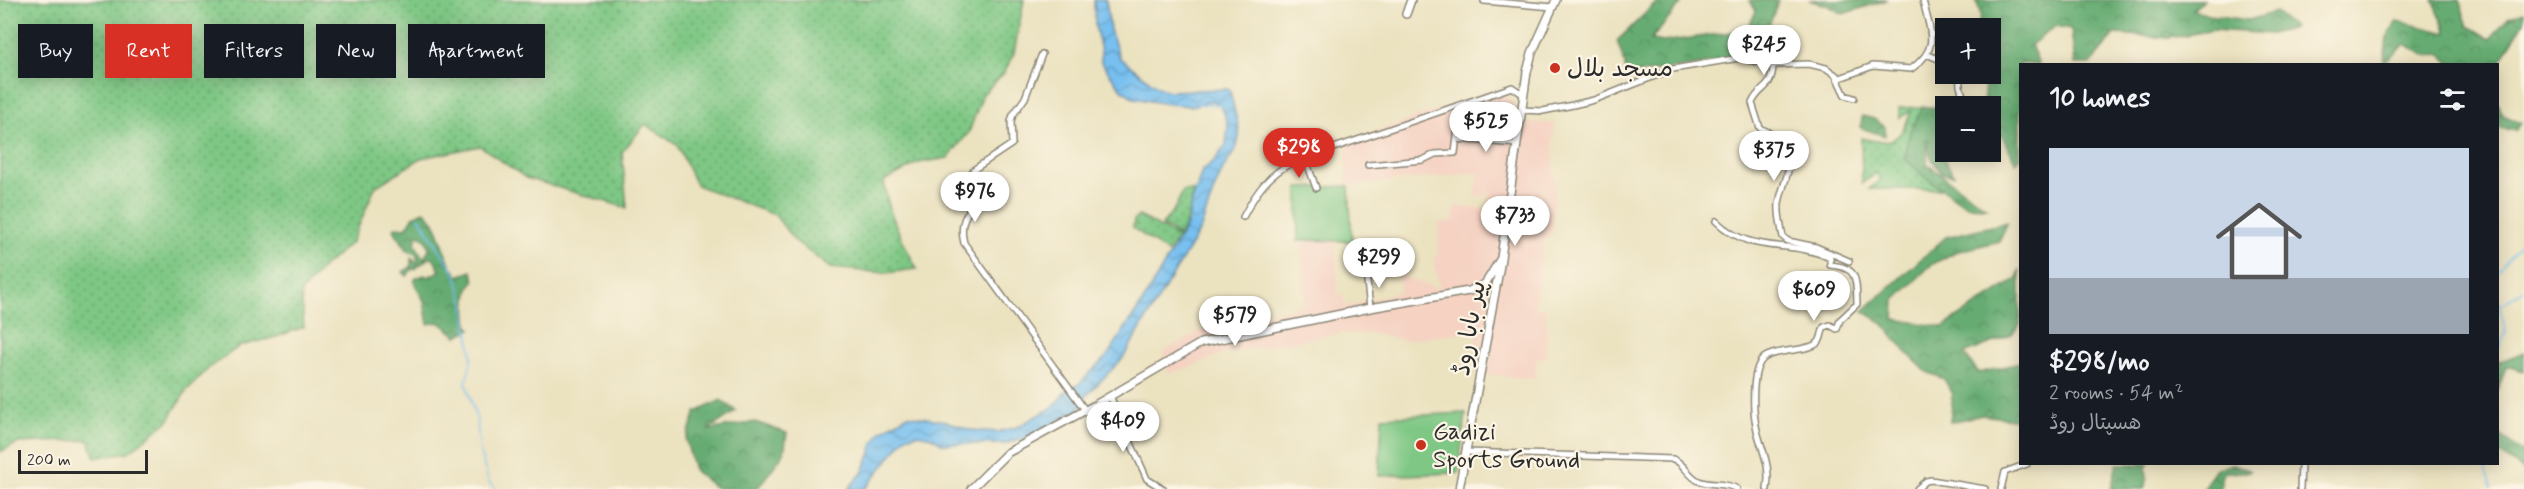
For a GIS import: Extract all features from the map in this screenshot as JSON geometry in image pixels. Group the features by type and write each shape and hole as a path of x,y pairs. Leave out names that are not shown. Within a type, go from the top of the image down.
{"main road":[{"path":"1406,14 1411,0"},
{"name":"پیر بابا روڈ","path":"1459,489 1501,258 1526,82 1532,53 1554,3"},
{"path":"971,489 1007,453 1201,343 1479,287 1485,284 1501,258"},
{"path":"1479,287 1488,290 1494,296"}],"street":[{"path":"1522,110 1547,111 1594,100 1673,69 1739,58 1773,65 1809,64 1826,68 1840,78 1873,66 1911,69 1926,54 1932,33 1923,0"},
{"path":"1484,1 1554,3"},
{"path":"1042,54 1025,98 1012,115 1012,144 973,170 980,199 969,208 961,224 961,232 964,243 1070,393 1085,410"},
{"path":"1926,54 1935,58"},
{"path":"1773,65 1773,77 1752,104 1760,128 1784,139 1788,148 1790,170 1779,204 1783,237 1788,241 1816,247 1849,261"},
{"path":"1836,75 1845,95 1854,99"},
{"path":"1243,217 1255,194 1267,180 1278,170 1305,157 1512,87 1521,93 1526,82"},
{"path":"1368,165 1423,160 1435,154 1454,154 1458,126 1461,122 1499,127 1503,131 1519,133"},
{"path":"1497,142 1503,131"},
{"path":"1457,139 1518,144"},
{"path":"1305,157 1316,188"},
{"path":"1716,221 1728,233 1758,245 1815,251 1830,258 1830,265 1844,266 1851,270 1855,279 1857,304 1840,320 1837,329 1830,325 1824,327 1817,344 1800,349 1787,349 1763,359 1755,374 1755,419 1757,433 1763,445 1768,476 1767,489"},
{"path":"1366,273 1370,308"},
{"path":"1110,396 1147,479 1163,489"},
{"path":"1466,452 1673,459 1678,461 1687,473 1700,481 1737,489"},
{"path":"2001,489 2005,472 2024,465"},
{"path":"2300,489 2301,465"},
{"path":"1917,489 1926,481 1931,480 1985,489"}],"shaded area":[{"path":"1497,89 1522,110 1521,123 1554,123 1555,192 1552,235 1543,240 1535,307 1546,309 1547,357 1536,358 1536,379 1477,374 1476,330 1405,340 1375,334 1342,333 1227,353 1169,374 1163,352 1201,331 1305,304 1302,241 1335,241 1338,295 1342,294 1346,307 1401,291 1398,275 1440,289 1433,257 1438,256 1439,222 1452,222 1456,206 1488,210 1489,191 1481,197 1475,195 1480,172 1346,186 1347,142"}],"green space":[{"path":"0,0 1024,0 1014,53 1004,73 983,94 969,132 948,158 918,163 884,181 892,216 917,269 886,273 830,268 794,240 775,215 696,185 677,145 645,124 622,152 627,208 526,178 480,146 421,158 375,187 352,242 324,266 301,292 304,327 240,346 210,367 186,391 168,421 128,452 95,458 89,440 18,443 0,452"},
{"path":"1659,0 1684,0 1651,40 1663,42 1747,30 1756,11 1749,0 1779,0 1757,54 1625,75 1625,64 1617,41"},
{"path":"1809,0 1887,0 1843,14 1829,6"},
{"path":"1976,0 2203,0 2193,10 2209,15 2249,20 2276,12 2294,28 2271,34 2214,30 2169,38 2115,34 2091,63 2075,63 2071,29 2056,26 2031,45 2039,63 2019,63 2019,158 2016,163 2001,134 2001,96 1984,96 1985,84 2001,84 2001,18 1980,18"},
{"path":"2433,0 2459,0 2468,26 2490,39 2508,18 2524,12 2524,22 2499,64 2450,63 2442,54 2425,55 2405,44 2384,62 2387,38 2397,21 2447,33"},
{"path":"2499,105 2503,115 2521,123 2516,131 2500,128"},
{"path":"1923,107 1910,131 1905,159 1943,189 1869,189 1880,181 1877,173 1862,183 1861,138 1880,141 1894,139 1903,129 1911,111 1899,118 1899,108"},
{"path":"1923,107 1935,108 1935,162 1946,162 1954,175 1942,173 1930,156 1927,138 1927,164 1986,207 1967,206 1926,178 1905,159 1910,131"},
{"path":"1862,116 1874,119 1885,127 1885,136 1861,128"},
{"path":"1349,186 1352,241 1298,240 1298,188"},
{"path":"1183,191 1194,191 1185,226 1179,236 1162,225 1176,206"},
{"path":"424,211 433,221 450,264 458,276 472,271 474,281 466,305 467,319 471,329 457,336 439,322 428,324 424,301 414,282 416,278 424,275 428,277 440,271 433,257 426,260 424,258 429,249 422,236 417,235 415,244 425,261 411,270 407,276 403,272 411,267 411,258 417,263 418,261 416,254 408,251 393,229 406,228 414,216"},
{"path":"1139,216 1178,237 1168,253 1133,228 1134,220"},
{"path":"2008,222 1999,241 1955,252 1931,265 1895,300 1894,319 1943,327 2017,279 2019,273 2019,326 2011,335 1964,354 1979,373 2019,363 2019,420 1982,415 1950,422 1953,394 1944,379 1927,372 1881,322 1863,311 1946,237"},
{"path":"2524,352 2524,371 2506,366 2499,388 2499,362"},
{"path":"721,400 736,411 708,430 755,422 787,433 784,453 757,489 716,488 694,470 686,440 696,412"},
{"name":"Gadizi Sports Ground","path":"1466,413 1458,473 1379,476 1382,417"},
{"path":"2499,435 2524,453 2524,471 2499,453"},
{"path":"2117,465 2148,465 2144,489 2111,489"},
{"path":"2233,465 2250,470 2250,472 2225,472 2221,477 2221,487 2204,489 2217,468"}],"water":[{"path":"1094,0 1106,0 1110,30 1120,58 1158,87 1167,91 1228,89 1230,91 1239,137 1236,149 1224,167 1214,190 1200,230 1123,358 1087,395 1078,410 1027,437 1005,444 943,444 932,437 917,434 906,437 865,489 848,489 862,473 872,445 881,431 908,415 945,421 970,430 997,432 1017,427 1055,406 1064,393 1079,384 1107,356 1142,303 1188,223 1190,208 1202,171 1215,160 1226,145 1228,125 1223,110 1219,104 1212,101 1191,106 1168,104 1134,98 1121,89 1101,62 1101,50 1095,26"}],"waterway":[{"path":"1197,104 1222,105"},
{"path":"419,217 456,275 463,300 472,356 466,383 477,421 480,453 489,482 495,489"},
{"path":"2499,269 2524,240"},
{"path":"2499,306 2524,290"},
{"path":"2499,304 2506,333 2499,348"},
{"path":"2483,465 2492,489"}],"place":[{"name":"مسجد بلال","path":"1555,68"},
{"name":"Gadizi Sports Ground","path":"1421,445"}]}
